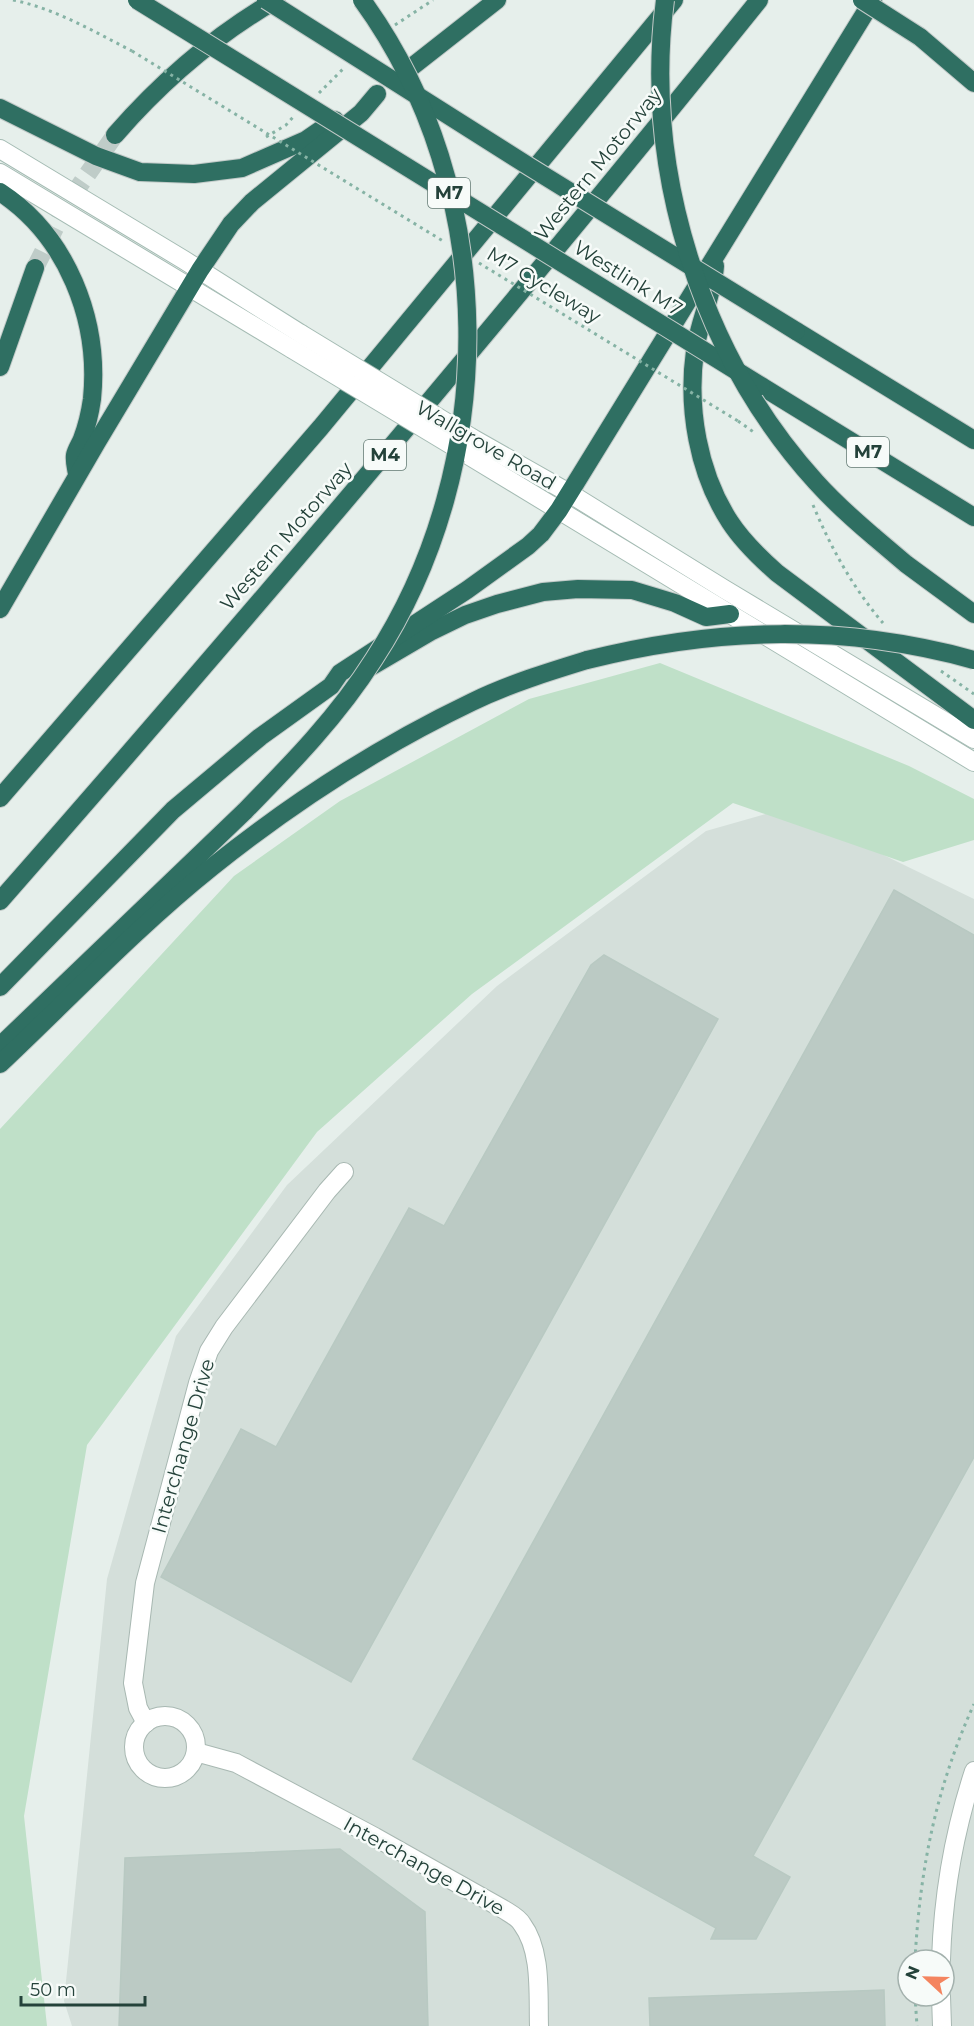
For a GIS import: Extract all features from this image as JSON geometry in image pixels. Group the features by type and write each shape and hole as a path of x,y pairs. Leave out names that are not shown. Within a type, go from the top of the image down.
{"highway":[{"name":"Westlink M7","path":"137,0 974,517"},
{"path":"266,0 530,167 974,440"},
{"path":"115,135 141,105 194,56 249,16 276,0"},
{"path":"0,1046 245,811 337,712 391,631 433,540 450,484 462,426 468,352 467,296 459,235 442,164 421,105 392,47 363,0"},
{"path":"0,108 96,156 140,172 194,174 242,168 306,140 376,94 497,0"},
{"path":"665,0 661,67 662,110 674,200 696,276 736,368 785,444 816,482 846,513 906,564 974,614"},
{"path":"0,798 321,427 674,0"},
{"name":"Western Motorway","path":"0,901 365,480 641,147 759,0"},
{"path":"862,0 920,37 974,83"},
{"path":"0,987 173,810 260,736 331,686 340,673 467,590 541,534 559,510 873,0"},
{"path":"0,609 218,242 241,212 361,113 376,94"},
{"path":"0,192 14,201 37,223 66,263 82,300 91,345 93,383 89,417 75,456 77,476"},
{"path":"715,256 714,286 701,322 695,350 692,392 700,450 712,487 725,513 743,539 777,573 974,720"},
{"path":"0,367 35,268"},
{"path":"331,686 344,684 411,643 465,615 543,592 578,589 632,590 675,603 706,617 730,614"},
{"path":"0,1064 167,905 212,867 290,810 336,778 403,738 472,702 527,679 586,660 675,641 768,633 830,634 892,642 974,660"}],"main road":[{"name":"Wallgrove Road","path":"0,149 201,270 297,342"},
{"name":"Wallgrove Road","path":"0,173 190,287 297,342 468,445 559,510 974,762"},
{"name":"Wallgrove Road","path":"468,445 569,493 784,626 974,739"},
{"name":"Interchange Drive","path":"146,1723 138,1708 133,1683 145,1583 180,1445 209,1351 327,1191 344,1172"},
{"path":"161,1716 177,1718 190,1728 194,1736 196,1752 193,1760 182,1773 166,1778 150,1773 138,1761 136,1736 146,1723 161,1716"},
{"name":"Interchange Drive","path":"196,1752 236,1763 375,1837 503,1909 520,1921 532,1941 539,2026"},
{"path":"942,1948 946,1890 963,1806 974,1771"},
{"path":"941,2008 942,2026"}],"path":[{"path":"13,0 67,17 132,51 445,243"},
{"path":"388,30 434,0"},
{"path":"318,93 348,64"},
{"path":"266,137 286,125 302,109"},
{"name":"M7 Cycleway","path":"475,261 738,421 760,438"},
{"path":"812,502 843,568 858,592 888,628"},
{"path":"934,666 974,694"},
{"path":"916,1948 918,1906 932,1827 943,1784 974,1704"},
{"path":"916,2008 917,2026"}],"shaded area":[{"path":"787,808 974,899 974,2026 72,2026 64,2001 107,1579 176,1336 287,1185 497,986 706,831"}],"green space":[{"path":"660,663 909,766 974,799 974,840 903,862 733,803 472,994 317,1132 87,1445 24,1816 47,2026 0,2026 0,1129 234,876 340,801 529,699"}],"building":[{"path":"894,890 974,935 974,1457 753,1856 790,1877 756,1939 711,1939 716,1928 413,1759"},
{"path":"604,955 718,1019 351,1682 161,1577 241,1429 276,1447 409,1208 444,1226 591,965"},
{"path":"340,1849 425,1912 428,2026 119,2026 125,1858"},
{"path":"884,1990 885,2026 650,2026 649,1998"}],"tunnel":[{"path":"35,268 68,202 115,135"}]}
